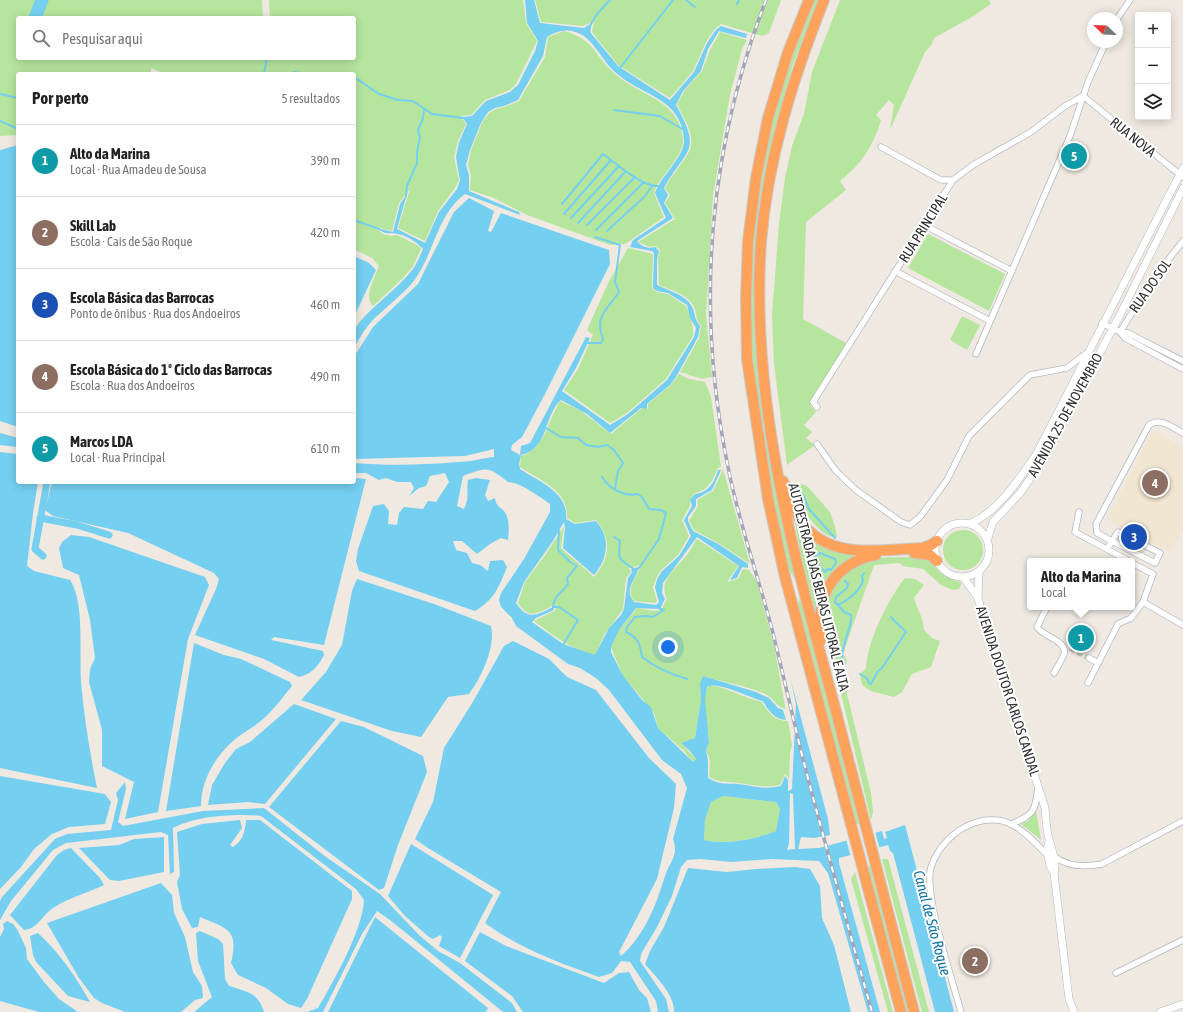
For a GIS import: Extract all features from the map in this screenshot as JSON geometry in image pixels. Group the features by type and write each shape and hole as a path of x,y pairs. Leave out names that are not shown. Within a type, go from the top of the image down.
{"highway":[{"name":"AUTOESTRADA DAS BEIRAS LITORAL E ALTA","path":"809,0 788,52 768,118 756,178 748,241 746,298 747,359 768,499 785,577 900,1012"},
{"name":"AUTOESTRADA DAS BEIRAS LITORAL E ALTA","path":"824,0 801,58 781,122 769,181 762,240 759,298 762,358 767,410 776,464 797,565 914,1012"},
{"path":"776,464 794,509 803,524 814,535 828,544 842,549 864,550 922,548 937,541"},
{"path":"823,664 821,608 829,586 844,568 865,557 881,555 923,553 930,555 937,561"}],"street":[{"path":"1122,12 1130,0"},
{"path":"976,354 1070,136 1083,96 1103,48"},
{"name":"RUA NOVA","path":"1083,96 1182,173"},
{"name":"RUA PRINCIPAL","path":"817,407 813,402 953,180 973,165 1031,132 1065,106 1083,96"},
{"path":"881,147 941,180 953,180"},
{"name":"AVENIDA 25 DE NOVEMBRO","path":"970,524 981,519 994,509 1014,487 1037,453 1102,323 1182,173"},
{"name":"AVENIDA 25 DE NOVEMBRO","path":"988,538 993,522 1020,492 1046,455 1183,188"},
{"path":"924,225 1012,271"},
{"name":"RUA DO SOL","path":"1120,332 1153,279 1183,241"},
{"path":"895,271 990,321"},
{"path":"1102,323 1120,332 1128,333 1183,361"},
{"path":"1120,332 1125,338 1183,369"},
{"path":"817,444 836,470 856,490 901,522 910,525 920,517 947,480 970,436 1030,375 1066,368 1088,352"},
{"path":"1107,549 1112,541 1118,532 1160,553 1155,563 1112,541 1097,532 1096,524 1149,425 1154,421 1162,422 1183,433"},
{"path":"1079,512 1075,532 1124,558"},
{"path":"958,523 970,524 981,530 988,538 988,559 979,571 972,576 954,576 946,572 937,561 935,550 937,541 943,530 950,525 958,523"},
{"path":"1088,684 1118,624 1131,618 1143,602 1153,574 1135,565"},
{"name":"AVENIDA DOUTOR CARLOS CANDAL","path":"978,599 979,571"},
{"name":"AVENIDA DOUTOR CARLOS CANDAL","path":"963,577 978,599 1045,808 1049,841 1053,846 1051,856 1055,868 1054,873 1069,1000 1074,1012"},
{"path":"1143,602 1183,625"},
{"path":"1045,610 1036,627 1039,632 1067,648 1054,673"},
{"path":"1090,658 1098,662"},
{"name":"AVENIDA DOUTOR CARLOS CANDAL","path":"1012,824 1027,818 1033,812 1036,807 1038,784"},
{"path":"961,1012 936,917 930,888 931,868 948,839 963,827 981,820 999,820 1012,824 1032,838 1051,856 1060,861 1075,865 1087,866 1102,864 1183,821"},
{"path":"1116,973 1183,940"},
{"path":"1160,1012 1183,1004"}],"shaded area":[{"path":"1153,431 1183,447 1183,531 1170,552 1107,519"}],"green space":[{"path":"0,0 262,0 263,16 16,16 16,60 356,60 356,16 270,16 269,0 523,0 526,23 537,41 516,84 510,90 485,100 471,115 460,116 466,124 458,141 454,157 459,180 438,211 425,241 398,228 410,189 399,203 392,231 375,227 383,234 391,236 397,235 419,246 421,249 413,266 403,278 373,306 370,302 369,292 379,266 372,258 356,250 356,72 160,72 151,68 151,72 16,72 16,135 0,136"},
{"path":"535,0 781,0 769,33 762,36 721,24 714,30 706,42 693,71 670,98 618,65 592,32 594,21 583,26 541,22"},
{"path":"814,0 819,0 793,64 773,137 764,182 755,303 758,374 767,439 779,506 793,565 794,578 788,568 776,517 758,412 753,360 751,268 761,176 771,131 782,86"},
{"path":"840,0 989,0 991,4 970,18 934,38 932,44 925,52 890,130 894,105 889,100 876,115 881,120 866,154 855,168 840,181 846,190 806,222 803,319 846,343 810,405 816,412 804,425 812,432 806,438 815,445 787,465 774,364 772,315 779,224 785,178 792,146 804,114 812,72"},
{"path":"564,31 582,39 588,44 608,67 625,82 668,108 681,128 683,141 682,147 654,193 664,217 625,244 610,245 527,215 494,198 470,190 471,175 468,165 471,150 482,123 489,113 519,101 545,57 548,37"},
{"path":"720,32 747,40 742,49 730,95 713,195 706,315 712,377 702,379 680,372 699,338 701,326 697,319 693,304 685,297 659,285 658,259 660,250 655,246 650,247 638,242 675,219 665,203 670,195 665,188 690,150 691,142 690,133 677,105 684,91 702,71 710,50"},
{"path":"928,234 1005,274 989,311 908,268"},
{"path":"628,248 653,254 652,288 657,292 668,294 686,306 692,325 693,336 666,379 627,413 610,423 564,390 578,369 593,335 587,330 609,281"},
{"path":"962,316 980,325 967,350 950,340"},
{"path":"679,374 689,379 705,382 711,397 721,467 718,468 712,481 705,489 694,494 690,500 690,506 682,520 689,536 678,555 660,571 656,579 653,587 657,601 655,603 634,601 630,592 641,565 629,568 631,572 626,578 623,609 604,635 595,656 578,650 563,642 534,621 556,610 554,605 538,612 530,613 526,612 518,603 525,582 546,554 564,526 561,548 594,577 603,563 607,548 605,534 596,520 575,523 567,518 566,508 558,493 544,481 520,467 521,456 536,447 541,441 560,401 581,411 611,434 642,408 648,409 648,404 670,386"},
{"path":"723,469 750,564 720,544 694,530 689,521 698,506 697,500 713,491"},
{"path":"794,482 807,486 830,512 837,537 832,537 826,534 806,514 797,496"},
{"path":"794,518 805,531 864,554 852,558 815,610 801,555"},
{"path":"967,530 974,533 980,539 983,550 982,558 974,567 967,570 959,570 952,567 944,558 943,546 946,539 955,531"},
{"path":"697,539 738,566 727,582 738,579 743,569 749,570 756,580 774,645 785,709 780,707 770,697 760,692 706,677 700,684 701,699 695,738 681,743 696,759 693,762 684,751 658,728 654,713 622,674 611,647 619,630 637,608 653,611 661,610 667,599 665,585 667,579 685,558"},
{"path":"918,557 927,559 944,575 962,583 959,589 953,590 941,585 923,569 903,566 899,563 874,565 843,654 847,660 845,666 840,665 871,793 873,812 871,820 825,625 825,607 830,593 839,580 856,565 875,558"},
{"path":"905,578 915,579 924,585 914,598 915,602 923,622 924,630 932,638 940,641 931,667 912,674 902,692 894,697 871,691 862,685 860,674 866,669 870,646 885,609"},
{"path":"798,598 803,608 855,806 859,824 856,825 799,610"},
{"path":"710,685 762,702 772,716 779,720 788,721 792,745 790,753 789,779 785,774 780,785 764,786 721,781 709,777 710,761 706,750 709,735 704,704 707,690"},
{"path":"723,796 776,802 780,809 776,831 759,837 740,841 722,842 704,840 705,820 711,802"},
{"path":"1036,811 1041,840 1021,824 1028,821"},
{"path":"882,859 888,859 929,1012 922,1012"},
{"path":"870,866 909,1012 905,1012 867,867"},
{"path":"855,872 893,1012 888,1012 851,879"}],"water":[{"path":"525,0 534,0 540,23 584,28 592,23 590,32 618,66 670,100 694,72 707,43 715,31 721,26 747,34 746,38 719,31 708,49 701,71 683,91 676,105 689,133 690,142 685,157 664,188 668,195 664,203 673,218 637,241 643,246 648,248 655,247 659,251 657,259 657,285 683,297 691,304 700,326 698,337 676,377 670,385 647,404 647,409 641,408 610,433 587,414 561,400 556,406 537,446 521,455 519,464 520,469 558,494 563,501 566,510 566,519 575,524 596,521 604,534 606,548 602,562 594,575 563,548 565,528 564,522 553,541 524,582 516,603 520,609 533,615 553,607 554,610 536,618 532,622 563,644 595,655 609,628 621,615 624,609 628,578 632,572 631,569 639,567 630,589 631,597 634,602 656,605 659,602 655,587 657,580 661,572 679,556 691,536 684,520 692,506 690,500 694,495 711,486 718,470 721,470 712,490 696,499 696,506 688,517 688,521 693,531 720,545 748,564 748,568 742,567 737,578 730,580 739,566 697,537 663,583 662,593 665,599 660,609 636,608 619,630 611,647 611,652 622,674 642,700 651,707 658,728 693,762 696,759 681,743 695,738 701,699 700,684 703,676 756,692 769,698 778,708 783,710 786,720 775,716 769,711 763,701 718,686 711,685 707,687 705,700 709,742 706,750 708,761 708,778 722,783 764,788 775,787 781,786 785,776 788,780 788,791 792,789 796,704 791,681 828,819 830,835 814,838 801,837 798,849 819,848 882,831 884,839 887,838 885,832 905,825 954,1012 935,1012 893,853 890,851 888,845 839,858 839,863 880,1012 868,1012 828,873 819,861 771,859 731,862 701,859 687,860 681,867 672,896 657,927 641,954 640,961 666,999 669,1012 658,1012 656,1001 630,962 621,961 612,973 599,977 525,947 485,923 501,892 415,839 433,802 444,748 474,700 504,646 513,641 549,659 567,677 596,690 649,758 676,784 674,808 657,879 619,952 621,956 637,939 649,919 658,898 673,858 675,845 673,839 687,788 681,774 662,760 609,690 596,678 580,668 568,664 516,626 512,618 501,607 499,600 501,593 524,559 550,512 550,504 524,487 508,482 491,471 477,471 463,476 457,506 464,509 466,505 468,480 476,478 490,480 485,495 488,501 495,498 497,504 506,514 509,525 508,540 501,538 477,554 462,541 453,541 456,550 467,553 472,563 480,565 488,571 490,561 503,560 507,567 491,598 482,607 475,611 359,571 356,561 358,549 373,506 384,504 389,511 388,524 397,525 399,513 404,507 423,509 428,501 436,502 449,482 445,473 430,476 426,486 419,488 409,496 414,488 411,482 397,482 386,478 379,480 366,473 356,473 356,463 380,465 419,464 463,462 494,457 494,449 465,456 356,459 356,354 373,327 418,284 454,212 469,198 494,211 488,231 491,232 501,213 609,250 610,264 545,394 522,437 512,445 511,450 520,455 521,446 530,443 586,337 590,338 576,368 562,391 610,425 628,414 667,380 694,337 696,328 690,318 687,305 668,293 657,291 653,288 654,253 652,251 630,247 633,240 666,218 655,193 658,186 681,153 684,140 682,126 676,115 668,106 659,99 626,81 616,73 589,40 579,33 565,30 556,32 547,37 543,56 518,100 488,112 481,123 470,150 466,165 469,175 469,191 519,212 520,215 465,194 448,212 426,260 413,282 370,323 356,344 356,327 368,313 406,277 414,267 423,249 405,236 385,233 377,228 393,232 400,204 407,194 397,229 425,243 439,212 457,189 460,180 456,157 459,142 467,124 462,117 472,116 486,101 510,92 518,85 535,51 538,41 527,23","holes":["790,793 793,794 795,849 787,850 789,843","723,796 776,802 780,809 776,831 759,837 740,841 722,842 704,840 705,820 711,802"]},
{"path":"16,146 16,426 0,421 0,150"},
{"path":"356,257 369,263 376,270 356,313"},
{"path":"0,433 16,437 16,447 0,445"},
{"path":"0,452 16,454 16,484 38,484 27,566 34,571 70,580 75,590 80,615 82,695 97,788 0,768"},
{"path":"356,478 366,479 324,645 274,637 271,640 323,651 324,655 317,666 311,672 299,677 264,659 195,635 216,589 219,579 214,573 128,533 53,516 45,510 52,484 356,484"},
{"path":"71,535 89,537 205,577 209,585 188,639 158,812 125,819 134,782 102,766 102,730 89,682 90,669 95,658 90,620 79,575 63,568 59,548 62,542"},
{"path":"357,579 437,605 491,626 492,634 489,653 483,671 474,687 469,694 448,697 421,737 392,731 301,700 326,672 342,645 352,591"},
{"path":"194,643 224,655 241,659 290,682 292,686 275,707 259,723 234,740 219,756 204,785 201,806 166,811"},
{"path":"294,704 336,719 265,804 248,802 208,805 212,785 225,763 236,749 250,742"},
{"path":"341,721 364,727 423,756 427,772 398,845 384,888 379,890 269,807"},
{"path":"0,776 105,794 111,802 105,824 69,827 52,834 34,849 21,867 0,889"},
{"path":"125,782 126,789 118,822 123,826 203,811 264,808 326,857 380,894 419,935 438,951 460,963 512,1003 517,1012 503,1012 377,911 362,934 323,1012 307,1012 318,1008 339,970 353,941 362,913 364,900 356,889 261,816 216,816 192,821 173,828 174,872 170,874 168,835 161,832 66,843 53,850 11,901 0,920 0,901 2,897 55,839 67,834 111,830 118,800 116,793"},
{"path":"240,820 242,828 230,845 233,847 239,842 243,835 246,820 260,820 352,891 352,899 307,999 301,1008 288,1004 266,988 238,975 231,963 233,943 229,932 218,924 200,917 198,927 192,928 182,909 177,882 180,875 177,832 202,824"},
{"path":"164,837 164,872 119,881 110,880 79,848 119,845 134,839"},
{"path":"411,844 493,895 460,958 439,946 442,937 440,935 433,939 429,937 405,916 388,896"},
{"path":"71,848 100,878 104,885 59,904 49,911 33,927 24,930 10,915 57,855 64,850"},
{"path":"795,867 810,869 820,886 822,918 834,945 851,1012 674,1012 668,993 645,964 650,951 664,927 688,868 727,872"},
{"path":"161,883 172,895 174,913 185,937 193,972 202,986 203,998 195,1000 181,1012 125,1012 102,1003 94,998 79,978 47,923"},
{"path":"375,917 488,1008 486,1012 328,1012"},
{"path":"7,921 13,924 17,929 26,948 27,959 44,982 59,999 78,1012 39,1012 0,1001 0,937 4,929 3,924"},
{"path":"200,931 218,939 223,944 225,979 229,986 251,994 259,1000 264,1012 194,1012 212,997 198,961 196,933"},
{"path":"480,932 506,946 604,983 619,973 629,972 639,990 647,998 651,1012 523,1012 512,996 465,961"},
{"path":"38,933 67,965 90,1002 68,996 36,962 33,955 30,936"}],"pier":[{"path":"875,831 880,850 851,857 846,839"}],"waterway":[{"path":"36,16 42,0"},
{"path":"591,24 597,14 610,0"},
{"path":"620,68 673,0"},
{"path":"686,0 695,7"},
{"path":"737,4 739,0"},
{"path":"264,72 267,60"},
{"path":"356,78 379,94 398,100 413,101 432,114 463,118"},
{"path":"0,94 16,98"},
{"path":"406,196 407,186 417,163 417,151 420,138 418,130 423,118 424,110"},
{"path":"614,110 660,116 684,130"},
{"path":"0,121 16,128"},
{"path":"562,204 603,154 638,179 645,183 659,186"},
{"path":"564,214 611,160"},
{"path":"571,218 619,166"},
{"path":"578,223 626,171"},
{"path":"587,225 635,177"},
{"path":"596,230 644,182"},
{"path":"607,231 644,197 652,186"},
{"path":"356,221 379,229"},
{"path":"587,343 601,343 603,339 600,324 601,319 606,309 619,292 615,282 620,245 595,237"},
{"path":"544,427 561,437 578,438 586,445 598,447 607,445 614,450 623,463 618,471 615,488"},
{"path":"602,477 608,485 617,491 632,495 637,494 642,497 649,509 660,510 666,513 659,539 639,568"},
{"path":"43,556 35,549 47,484"},
{"path":"802,493 809,509 835,538"},
{"path":"40,518 77,525 109,535"},
{"path":"559,531 558,550 570,562 577,566 567,578 568,584 555,600 553,607 559,607 578,620 563,645"},
{"path":"614,537 620,541 620,558 634,569"},
{"path":"812,555 816,556 820,553 835,559 836,563 831,570 828,569 825,572 818,565 816,556"},
{"path":"842,661 843,649 851,623 851,615 844,612 838,605 859,589 863,581 862,576 864,573"},
{"path":"838,605 835,602 836,597 847,588 848,584 845,581"},
{"path":"660,609 664,610 653,617 635,617 627,627 626,632 633,636 638,642 642,657 663,670 687,679"},
{"path":"860,674 867,678 871,684 878,671 882,668 906,632 891,617"},
{"path":"839,661 845,663"}],"tunnel":[{"path":"1070,648 1089,658"}],"railway":[{"path":"766,0 746,58 731,116 719,174 713,233 710,292 712,352 718,412 729,472 739,512 773,633 810,787 872,1012"}],"place":[{"name":"Marcos LDA","path":"1074,156"},
{"name":"Escola Básica do 1º Ciclo das Barrocas","path":"1155,483"},
{"name":"Escola Básica das Barrocas","path":"1134,537"},
{"name":"Alto da Marina","path":"1081,638"},
{"name":"Skill Lab","path":"975,961"}],"water label":[{"name":"Canal de São Roque","path":"932,923"}]}
